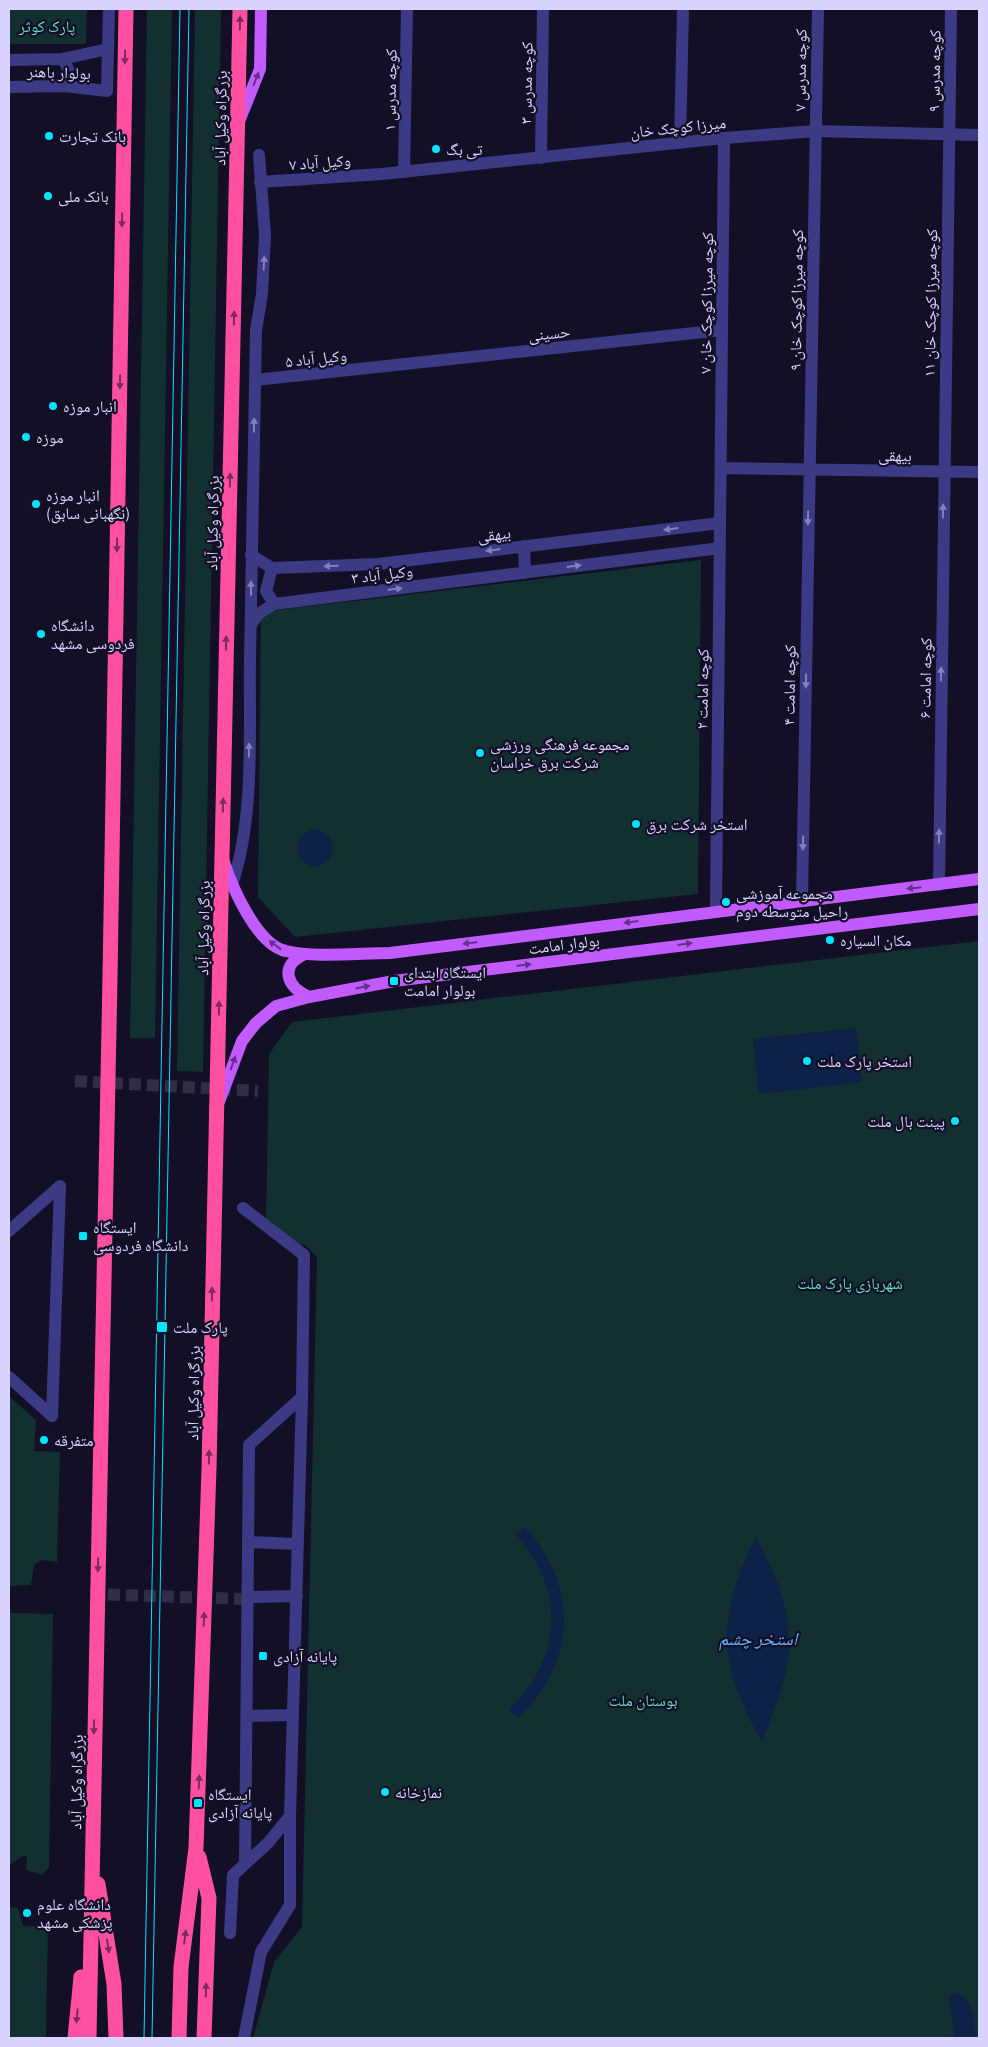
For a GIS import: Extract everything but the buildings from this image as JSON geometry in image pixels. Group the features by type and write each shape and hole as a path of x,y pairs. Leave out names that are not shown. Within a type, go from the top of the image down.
{"highway":[{"name":"بزرگراه وکیل آباد","path":"89,2038 126,9"},
{"name":"بزرگراه وکیل آباد","path":"179,2038 181,1967 196,1848 209,1469 240,9"},
{"name":"بزرگراه وکیل آباد","path":"92,1846 114,1984 116,2038"},
{"path":"75,2038 92,1846"},
{"name":"بزرگراه وکیل آباد","path":"196,1848 209,1898 204,2038"}],"main road":[{"path":"238,124 260,69 261,9"},
{"name":"بولوار امامت","path":"222,854 232,885 246,910 266,938 284,951 305,954 390,953 979,879"},
{"name":"بولوار امامت","path":"216,1109 242,1041 256,1023 276,1006 309,997 394,981 979,909"},
{"path":"305,954 293,959 288,968 294,986 309,997"}],"street":[{"path":"108,49 109,9"},
{"name":"کوچه مدرس ۱","path":"404,172 407,9"},
{"name":"کوچه مدرس ۳","path":"541,158 543,9"},
{"path":"680,143 682,9"},
{"name":"کوچه مدرس ۷","path":"816,131 818,9"},
{"name":"کوچه مدرس ۹","path":"949,135 951,9"},
{"name":"بولوار باهنر","path":"9,60 62,59 108,49 107,91 64,86 9,87"},
{"path":"62,59 67,66 69,74 64,86"},
{"name":"میرزا کوچک خان","path":"382,174 724,138 816,131 979,136"},
{"name":"کوچه میرزا کوچک خان ۹","path":"809,469 816,131"},
{"name":"کوچه میرزا کوچک خان ۱۱","path":"943,472 949,135"},
{"name":"کوچه میرزا کوچک خان ۷","path":"721,468 724,138"},
{"path":"232,885 238,867 244,831 249,755 256,330 262,294 265,236 259,155"},
{"name":"۷ وکیل آباد","path":"260,182 382,174"},
{"name":"حسینی","path":"380,367 722,330"},
{"name":"وکیل آباد ۵","path":"255,380 380,367"},
{"name":"بیهقی","path":"721,468 979,472"},
{"name":"کوچه امامت ۲","path":"716,911 721,468"},
{"name":"کوچه امامت ۴","path":"802,900 809,469"},
{"name":"کوچه امامت ۶","path":"939,885 943,472"},
{"name":"بیهقی","path":"272,568 378,564 720,523"},
{"path":"524,546 525,572 720,548"},
{"path":"251,555 272,568 266,591 274,604 258,614 251,625"},
{"name":"۳ وکیل آباد","path":"274,604 525,572"},
{"path":"9,1230 60,1186 52,1416 9,1377"},
{"path":"243,1208 304,1255 302,1397 290,1816 290,1905 261,1952 244,2038"},
{"path":"245,1864 249,1445 302,1397"},
{"path":"248,1542 298,1544"},
{"path":"248,1597 297,1596"},
{"path":"247,1716 293,1715"},
{"path":"230,1933 232,1875 268,1843 290,1816"}],"green space":[{"name":"پارک کوثر","path":"9,9 87,9 86,44 9,44"},
{"path":"147,9 172,9 155,1038 130,1038"},
{"path":"195,9 221,9 203,1072 177,1071"},
{"name":"مجموعه فرهنگی ورزشی شرکت برق خراسان","path":"701,560 698,894 295,937 258,897 261,612"},
{"name":"بوستان ملت","path":"979,941 979,2038 253,2038 274,1962 302,1927 317,1257 305,1245 284,1243 266,1225 269,1054 292,1022"},
{"path":"9,1396 36,1420 34,1451 60,1452 57,1562 41,1560 34,1565 31,1585 9,1586"},
{"path":"9,1613 53,1614 49,1868 42,1875 26,1870 27,1856 21,1857 9,1865"},
{"path":"12,1907 18,1908 23,1926 48,1927 46,2038 9,2038 9,1909"}],"water":[{"path":"315,830 327,836 333,848 327,860 315,866 303,860 297,848 303,836"},
{"name":"استخر پارک ملت","path":"856,1028 862,1082 759,1094 753,1039"},
{"path":"525,1527 543,1550 555,1574 562,1599 564,1624 560,1649 552,1673 537,1696 518,1718 509,1709 527,1690 540,1669 548,1647 552,1624 550,1601 544,1578 532,1556 516,1535"},
{"name":"استخر چشم","path":"756,1537 781,1592 787,1615 789,1638 788,1661 782,1685 762,1741 736,1688 727,1640 728,1616 734,1592"},
{"path":"956,1993 967,2000 970,2005 974,2018 976,2038 955,2038 949,1998 951,1994"}],"tunnel":[{"path":"75,1081 258,1091"},
{"path":"90,1594 244,1599"}],"tram line":[{"path":"144,2038 180,9"},
{"path":"152,2038 189,9"}],"place":[{"name":"بانک تجارت","path":"49,136"},
{"name":"تی بگ","path":"436,149"},
{"name":"بانک ملی","path":"48,196"},
{"name":"انبار موزه","path":"53,406"},
{"name":"موزه","path":"26,437"},
{"name":"انبار موزه (نگهبانی سابق)","path":"36,504"},
{"name":"دانشگاه فردوسی مشهد","path":"41,634"},
{"name":"مجموعه فرهنگی ورزشی شرکت برق خراسان","path":"480,753"},
{"name":"استخر شرکت برق","path":"636,824"},
{"name":"مجموعه آموزشی راحیل متوسطه دوم","path":"726,902"},
{"name":"مکان السیاره","path":"830,940"},
{"name":"ایستگاه ابتدای بولوار امامت","path":"394,981"},
{"name":"استخر پارک ملت","path":"807,1061"},
{"name":"پینت بال ملت","path":"955,1121"},
{"name":"ایستگاه دانشگاه فردوسی","path":"83,1236"},
{"name":"پارک ملت","path":"162,1327"},
{"name":"متفرقه","path":"44,1440"},
{"name":"پایانه آزادی","path":"263,1656"},
{"name":"نمازخانه","path":"385,1792"},
{"name":"ایستگاه پایانه آزادی","path":"198,1803"},
{"name":"دانشگاه علوم پزشکی مشهد","path":"27,1913"}],"park label":[{"name":"شهربازی پارک ملت","path":"850,1283"}]}
